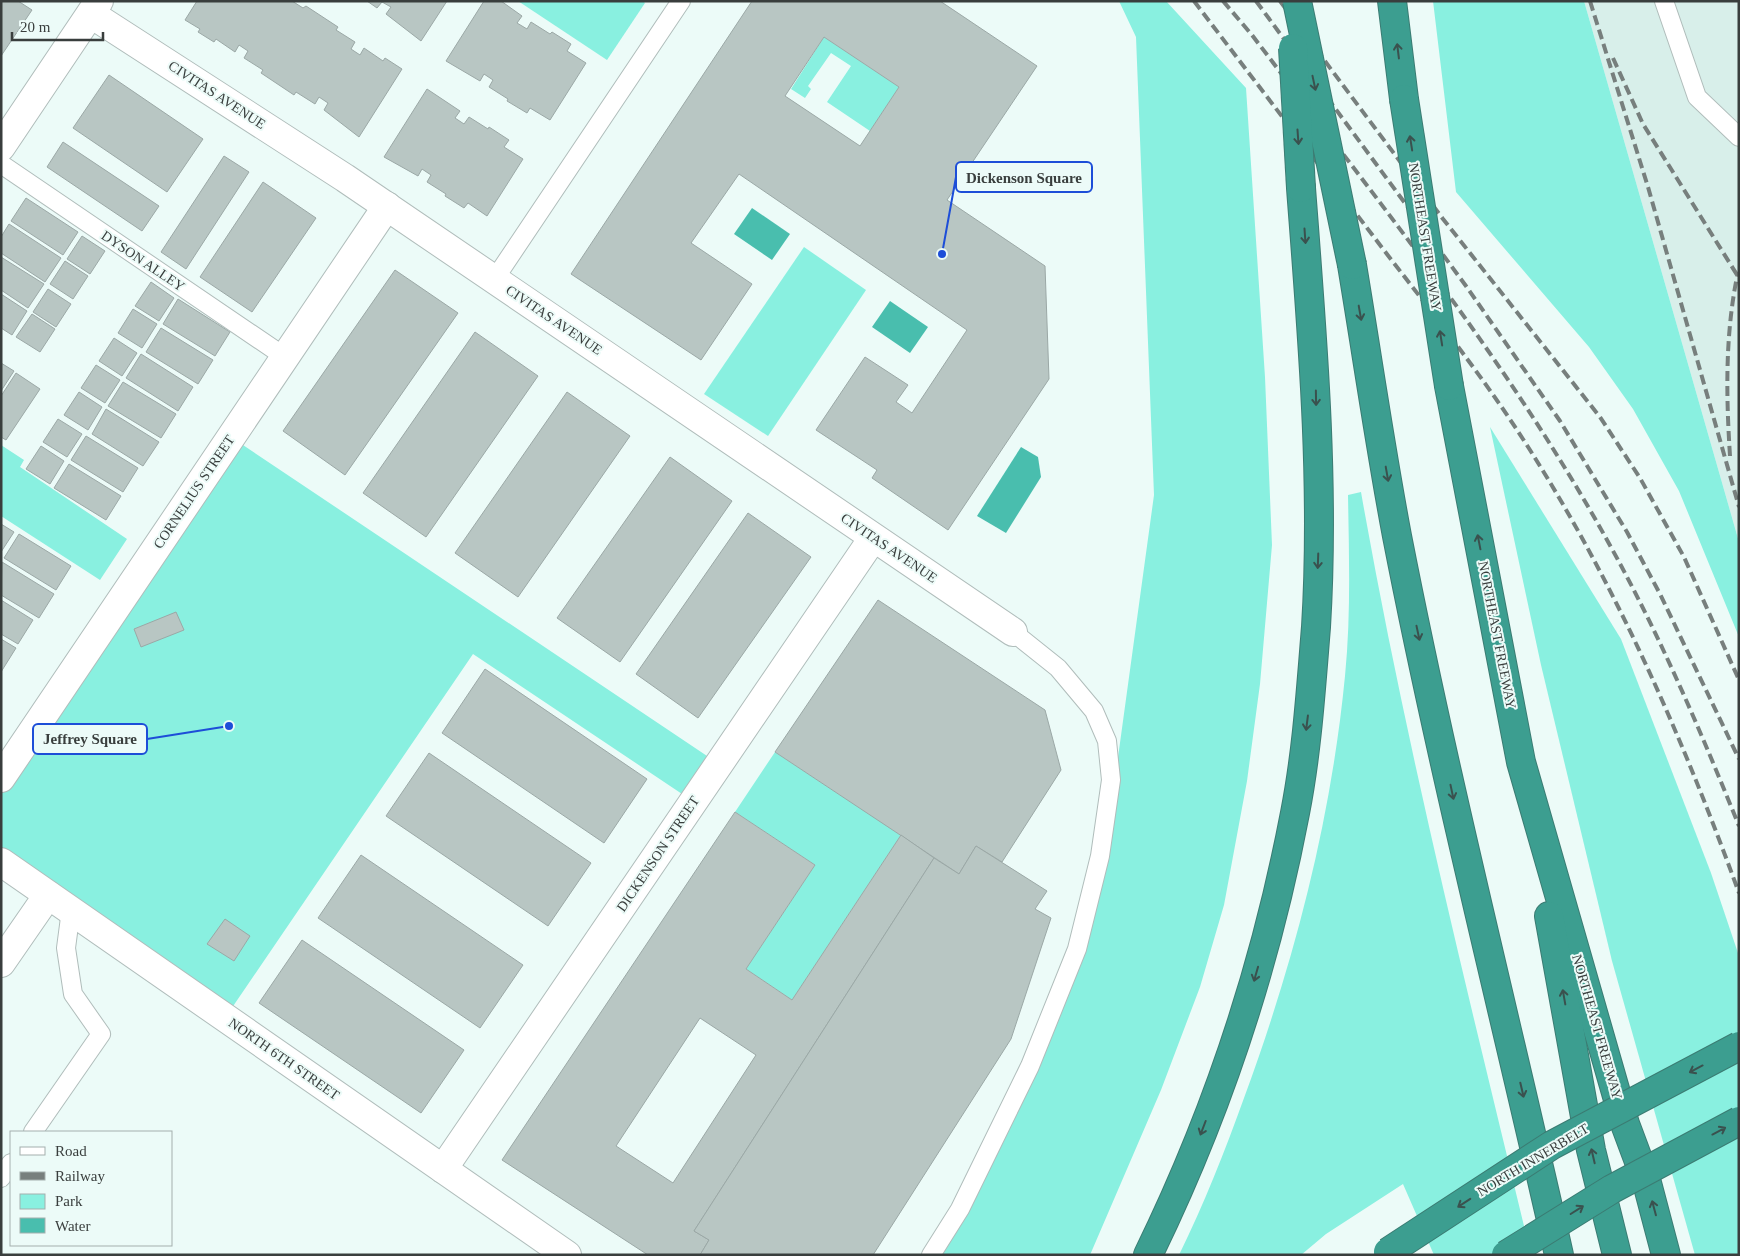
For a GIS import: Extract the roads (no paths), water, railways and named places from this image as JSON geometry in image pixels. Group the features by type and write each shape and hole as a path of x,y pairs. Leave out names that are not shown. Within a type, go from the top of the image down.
{"highway":[{"path":"1148,1255 1173,1201 1241,1028 1269,928 1296,811 1310,701 1316,624 1318,548 1315,366 1301,188 1290,1"},
{"path":"1297,1 1352,265 1399,545 1455,809 1559,1255"},
{"name":"NORTHEAST FREEWAY","path":"1392,1 1404,99 1449,386 1521,762 1625,1124 1647,1183 1666,1255"},
{"path":"1521,762 1591,1150 1617,1255"},
{"name":"NORTH INNERBELT","path":"1387,1254 1552,1145 1739,1046"},
{"path":"1506,1255 1612,1189 1739,1121"}],"street":[{"name":"CIVITAS AVENUE","path":"95,8 1013,632"},
{"path":"1,147 95,8"},
{"name":"CORNELIUS STREET","path":"1,778 387,206"},
{"name":"DICKENSON STREET","path":"443,1169 873,538"},
{"name":"NORTH 6TH STREET","path":"1,862 567,1255"},
{"path":"1,963 48,895"}],"lane":[{"path":"494,280 681,1"},
{"path":"1664,1 1698,97 1739,137"},
{"name":"DYSON ALLEY","path":"1,164 285,357"},
{"path":"931,1255 960,1209 1010,1110 1030,1066 1077,949 1100,856 1111,780 1107,741 1094,710 1058,668 1013,632"},
{"path":"34,1131 101,1034 73,994 66,948 71,910"},
{"path":"1,1178 10,1164"}],"water":[{"path":"752,208 790,234 772,260 734,234"},
{"path":"890,301 928,327 910,353 872,327"},
{"path":"1021,447 1038,457 1041,477 1006,533 977,516"}],"railway":[{"path":"1194,1 1459,348 1530,450 1592,556 1647,666 1695,778 1739,893"},
{"path":"1223,1 1252,35 1442,286 1531,415 1573,481 1612,549 1664,651 1739,826"},
{"path":"1256,1 1466,286 1560,421 1627,532 1660,594 1739,759"},
{"path":"1280,1 1443,219 1600,417 1640,478 1684,557 1739,680"},
{"path":"1590,1 1648,187 1739,507"},
{"path":"1613,58 1643,124 1739,278"},
{"path":"1730,456 1728,364 1731,318 1738,272"}],"place":[{"name":"Dickenson Square","path":"942,254"},
{"name":"Jeffrey Square","path":"229,726"}]}
